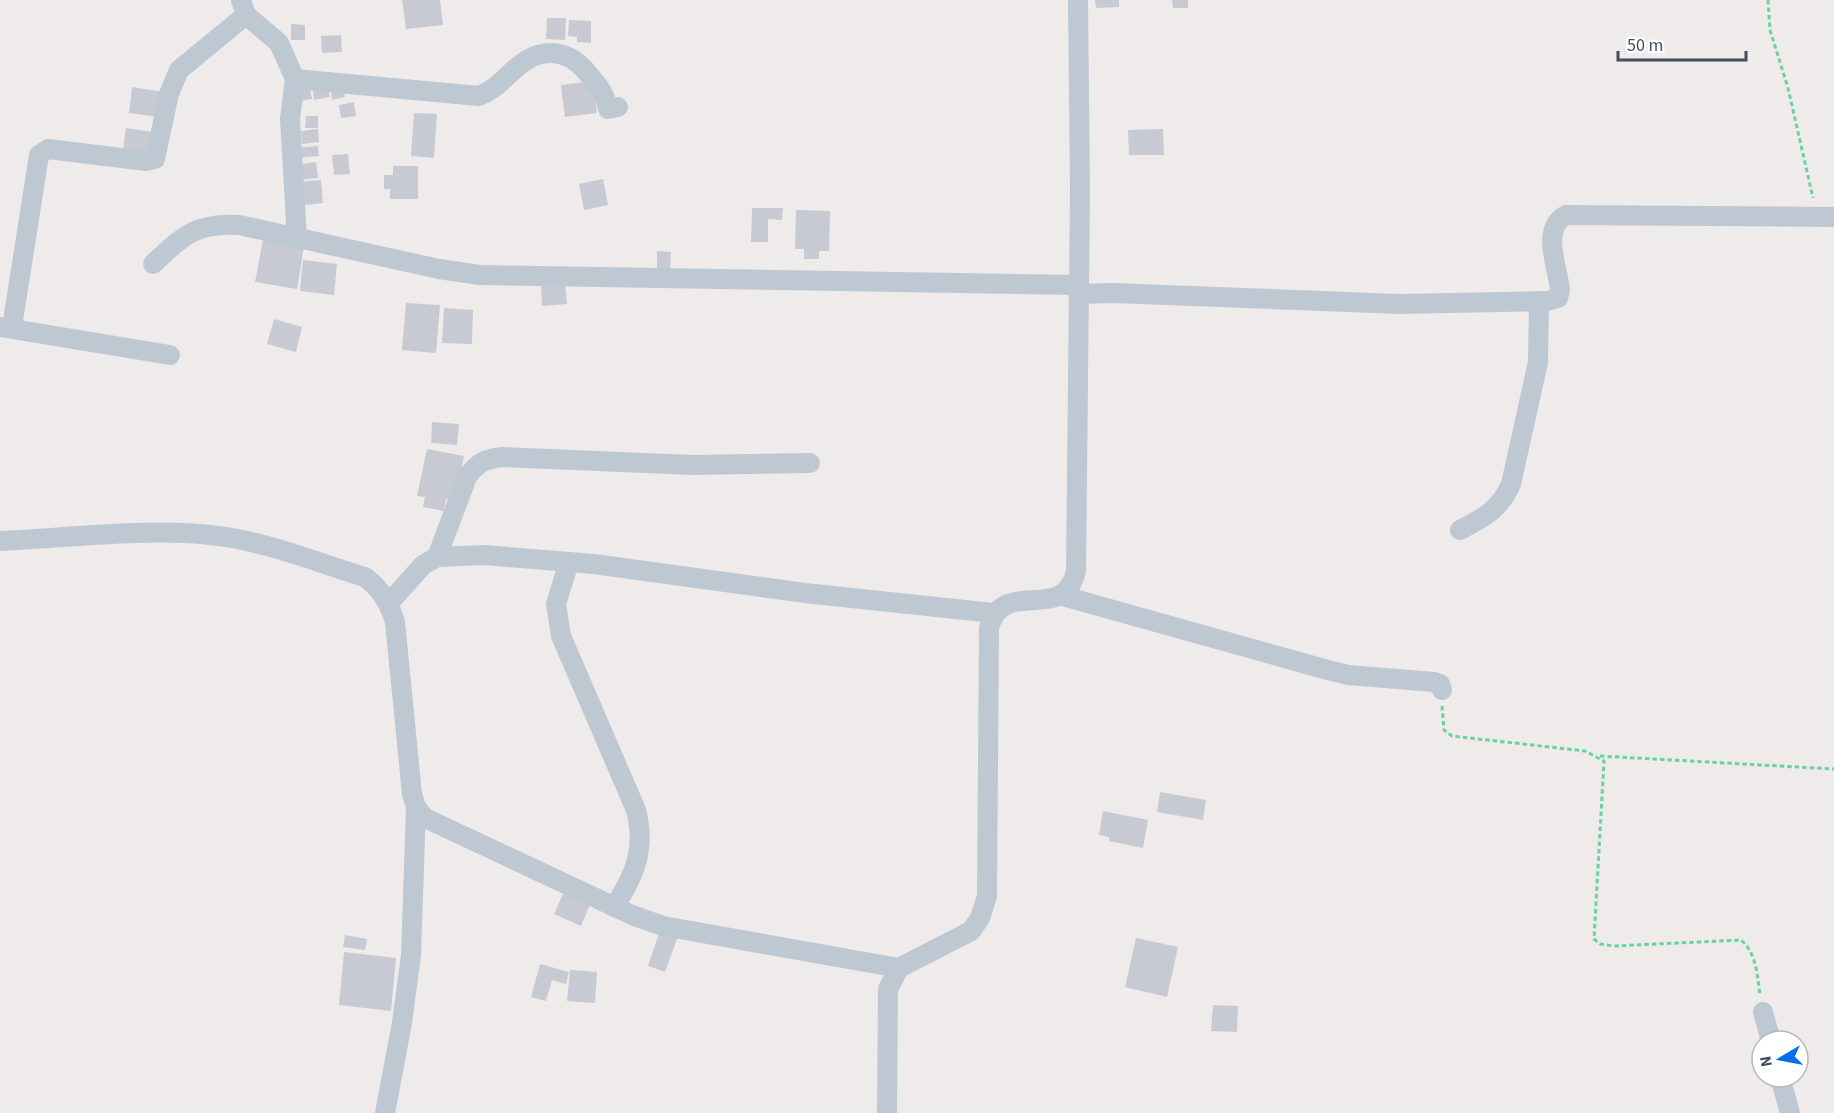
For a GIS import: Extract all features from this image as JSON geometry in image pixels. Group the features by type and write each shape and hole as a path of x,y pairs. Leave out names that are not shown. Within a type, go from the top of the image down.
{"street":[{"path":"1063,596 1072,587 1076,572 1078,0"},
{"path":"170,355 6,327 39,155 48,149 146,161 155,159 169,94 179,70 244,7 279,43 295,79 290,119 297,239"},
{"path":"295,79 478,96 487,92 516,65 530,56 562,53 578,62 600,87 608,109 618,107"},
{"path":"153,264 171,247 205,225 240,225 439,269 480,275 1078,290 1399,304 1539,301 1558,298 1559,279 1551,231 1558,220 1566,215 1826,218"},
{"path":"1460,530 1496,509 1511,484 1538,362 1539,301"},
{"path":"437,557 467,477 474,467 486,459 693,465 810,464"},
{"path":"0,541 178,533 212,535 250,542 365,577 377,586 389,603 395,622 412,794 416,807 411,955 402,1023 385,1113"},
{"path":"389,603 423,565 437,557 484,555 569,562 804,593 993,614"},
{"path":"569,562 556,604 561,636 636,810 641,830 636,869 614,907"},
{"path":"887,1113 888,989 899,968 971,931 980,918 987,896 989,628 993,614 1006,604 1063,596 1348,675 1434,682 1440,684 1442,690"},
{"path":"416,807 425,818 614,907 663,926 695,934 899,968"},
{"path":"1763,1012 1768,1029"},
{"path":"1783,1089 1790,1113"}],"path":[{"path":"1768,0 1770,30 1826,218"},
{"path":"1442,690 1444,730 1452,735 1585,751 1598,756 1834,769"},
{"path":"1598,756 1604,761 1605,774 1594,939 1600,944 1614,946 1741,940 1750,948 1755,960 1763,1012"}],"building":[{"path":"402,0 440,0 443,25 406,29"},
{"path":"1095,0 1119,0 1119,7 1096,8"},
{"path":"1172,0 1188,0 1188,8 1173,8"},
{"path":"547,18 566,18 565,40 546,39"},
{"path":"569,20 591,21 591,43 577,42 577,37 568,36"},
{"path":"291,24 305,25 305,40 291,40"},
{"path":"341,35 342,52 322,53 321,36"},
{"path":"593,81 597,113 565,117 561,85"},
{"path":"132,87 163,92 160,117 129,113"},
{"path":"328,87 330,97 314,100 313,90"},
{"path":"343,88 345,97 332,100 331,90"},
{"path":"310,89 312,99 300,101 298,91"},
{"path":"354,102 356,116 341,118 339,105"},
{"path":"414,113 437,114 434,158 411,156"},
{"path":"306,116 318,116 318,128 305,128"},
{"path":"126,128 153,132 150,153 123,150"},
{"path":"318,129 319,142 302,144 301,131"},
{"path":"1163,129 1164,155 1129,155 1128,130"},
{"path":"318,146 319,156 297,158 296,148"},
{"path":"348,154 350,174 334,175 332,155"},
{"path":"316,162 318,178 296,180 294,165"},
{"path":"393,166 418,166 418,199 390,199 390,189 384,189 384,175 393,175"},
{"path":"603,179 608,205 584,210 579,184"},
{"path":"321,180 323,203 297,206 294,182"},
{"path":"752,208 783,208 782,220 768,219 768,242 751,242"},
{"path":"796,210 830,211 829,251 819,251 819,259 804,259 804,249 795,249"},
{"path":"263,239 304,246 297,289 255,282"},
{"path":"657,251 671,252 670,270 657,269"},
{"path":"303,260 337,264 334,295 300,291"},
{"path":"565,282 567,304 542,306 541,284"},
{"path":"406,303 440,305 436,353 402,350"},
{"path":"444,308 473,310 472,344 442,343"},
{"path":"274,319 302,327 296,352 267,344"},
{"path":"432,422 459,424 457,445 431,443"},
{"path":"427,449 464,456 455,501 446,499 444,511 423,507 425,497 417,496"},
{"path":"1160,792 1206,800 1203,820 1157,812"},
{"path":"1103,811 1148,820 1143,848 1109,841 1109,837 1099,835"},
{"path":"565,889 592,900 581,926 554,914"},
{"path":"660,930 678,936 665,972 648,966"},
{"path":"345,935 367,939 365,950 343,947"},
{"path":"1136,938 1178,947 1167,997 1125,987"},
{"path":"344,952 396,958 391,1011 339,1005"},
{"path":"540,964 569,972 566,984 552,980 546,1001 531,997"},
{"path":"570,970 597,972 595,1003 567,1001"},
{"path":"1213,1005 1238,1006 1237,1032 1211,1031"}]}
